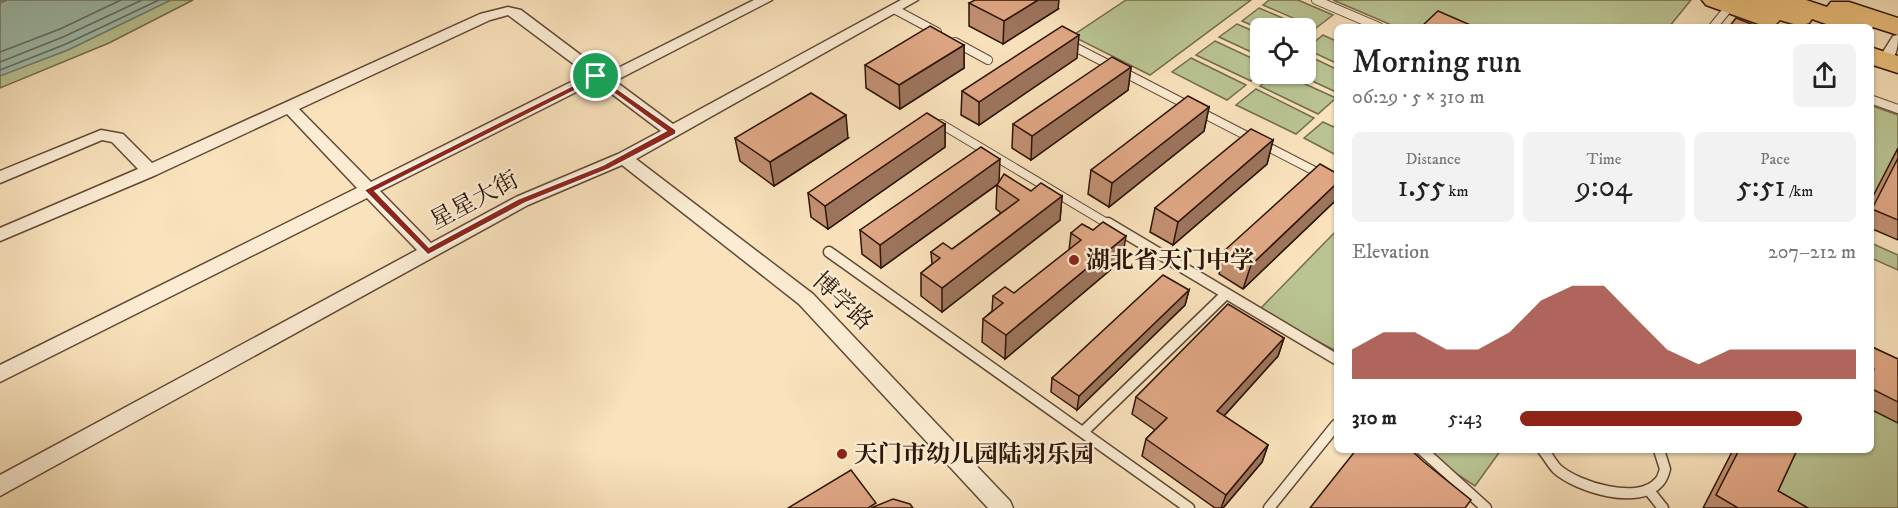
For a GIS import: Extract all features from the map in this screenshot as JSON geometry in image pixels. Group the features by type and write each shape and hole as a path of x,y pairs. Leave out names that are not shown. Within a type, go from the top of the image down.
{"highway":[{"path":"1781,0 1851,24"},
{"path":"1821,0 1856,24"},
{"path":"1732,1 1784,24"},
{"path":"1732,1 1815,24"},
{"path":"1874,34 1890,47"},
{"path":"1874,36 1890,47"}],"street":[{"path":"0,374 369,190 765,0"},
{"name":"星星大街","path":"0,486 428,251 522,201 624,158 911,0"},
{"path":"0,235 150,171 485,17 508,11 516,13 600,79 673,132"},
{"path":"289,107 428,251"},
{"path":"0,177 101,135 117,138 150,171"},
{"name":"博学路","path":"624,158 823,315 856,346 1002,508"}],"lane":[{"path":"1316,0 1373,24"},
{"path":"1715,24 1732,1"},
{"path":"894,9 988,60"},
{"path":"1064,42 1334,181"},
{"path":"1874,101 1898,110"},
{"path":"941,124 1334,358"},
{"path":"829,252 1189,508"},
{"path":"1083,432 1225,295"},
{"path":"1269,508 1334,427"},
{"path":"1425,453 1461,488 1486,508"},
{"path":"1545,453 1556,469 1574,483 1596,494 1619,500 1639,498 1651,493 1662,482 1665,470 1660,453"},
{"path":"1651,493 1663,508"}],"green space":[{"path":"0,0 193,0 109,43 0,88"},
{"path":"1126,0 1251,0 1150,75 1072,36"},
{"path":"1269,0 1298,0 1333,15 1316,28 1316,18 1293,18 1263,5"},
{"path":"1333,0 1691,0 1671,24 1389,24"},
{"path":"1259,8 1282,18 1250,18 1250,25 1242,21"},
{"path":"1237,24 1250,30 1250,51 1219,37"},
{"path":"1323,35 1334,40 1334,62 1316,54 1316,41"},
{"path":"1215,41 1250,57 1250,81 1196,55"},
{"path":"1191,58 1246,85 1227,100 1172,72"},
{"path":"1316,59 1334,68 1334,91 1316,83"},
{"path":"1262,84 1305,84 1334,97 1334,100 1318,114 1260,86"},
{"path":"1256,89 1314,118 1296,134 1236,105"},
{"path":"1874,106 1898,115 1898,148 1874,196"},
{"path":"1323,122 1334,127 1334,154 1304,138"},
{"path":"1334,233 1334,350 1259,310"},
{"path":"1874,244 1898,255 1898,270 1874,259"},
{"path":"1874,411 1898,423 1898,508 1770,508 1788,453 1874,453"},
{"path":"1433,453 1499,453 1475,486 1449,469"}],"water":[{"path":"7,0 171,0 68,50 0,76 0,3"}],"building":[{"path":"975,0 1038,0 1004,21 969,3"},
{"path":"1438,11 1468,24 1424,24"},
{"path":"1736,18 1751,24 1731,24"},
{"path":"930,26 964,45 899,85 865,65"},
{"path":"1062,26 1079,35 979,102 962,91"},
{"path":"1112,57 1131,67 1032,136 1013,124"},
{"path":"811,93 846,115 770,162 735,138"},
{"path":"1188,96 1209,107 1112,183 1091,170"},
{"path":"927,113 945,124 825,206 808,193"},
{"path":"1251,129 1273,140 1178,222 1155,208"},
{"path":"981,147 1000,159 880,245 860,230"},
{"path":"1898,158 1898,220 1874,210 1874,205"},
{"path":"1320,164 1334,172 1334,186 1251,265 1225,250"},
{"path":"1004,174 1031,191 1041,183 1062,196 942,288 921,273 940,258 931,252 943,243 952,249 1019,200 997,185"},
{"path":"1103,222 1126,236 1006,335 983,319 1003,303 993,296 1005,287 1014,293 1081,240 1071,233 1082,224 1093,230"},
{"path":"1163,275 1189,290 1079,396 1052,378"},
{"path":"1228,304 1284,338 1217,411 1268,445 1226,495 1146,439 1167,418 1136,397"},
{"path":"1874,348 1898,359 1898,402 1874,390"},
{"path":"1354,453 1414,453 1471,500 1465,508 1310,508"},
{"path":"1737,453 1796,453 1778,491 1808,508 1738,508 1716,495"},
{"path":"851,470 876,503 868,508 788,508"},
{"path":"893,499 910,504 913,508 871,508"}],"place":[{"name":"湖北省天门中学","path":"1074,260"},
{"name":"天门市幼儿园陆羽乐园","path":"842,454"}],"route":[{"path":"596,76 673,132 606,167 522,201 428,251 369,190 417,166 596,76"}]}
